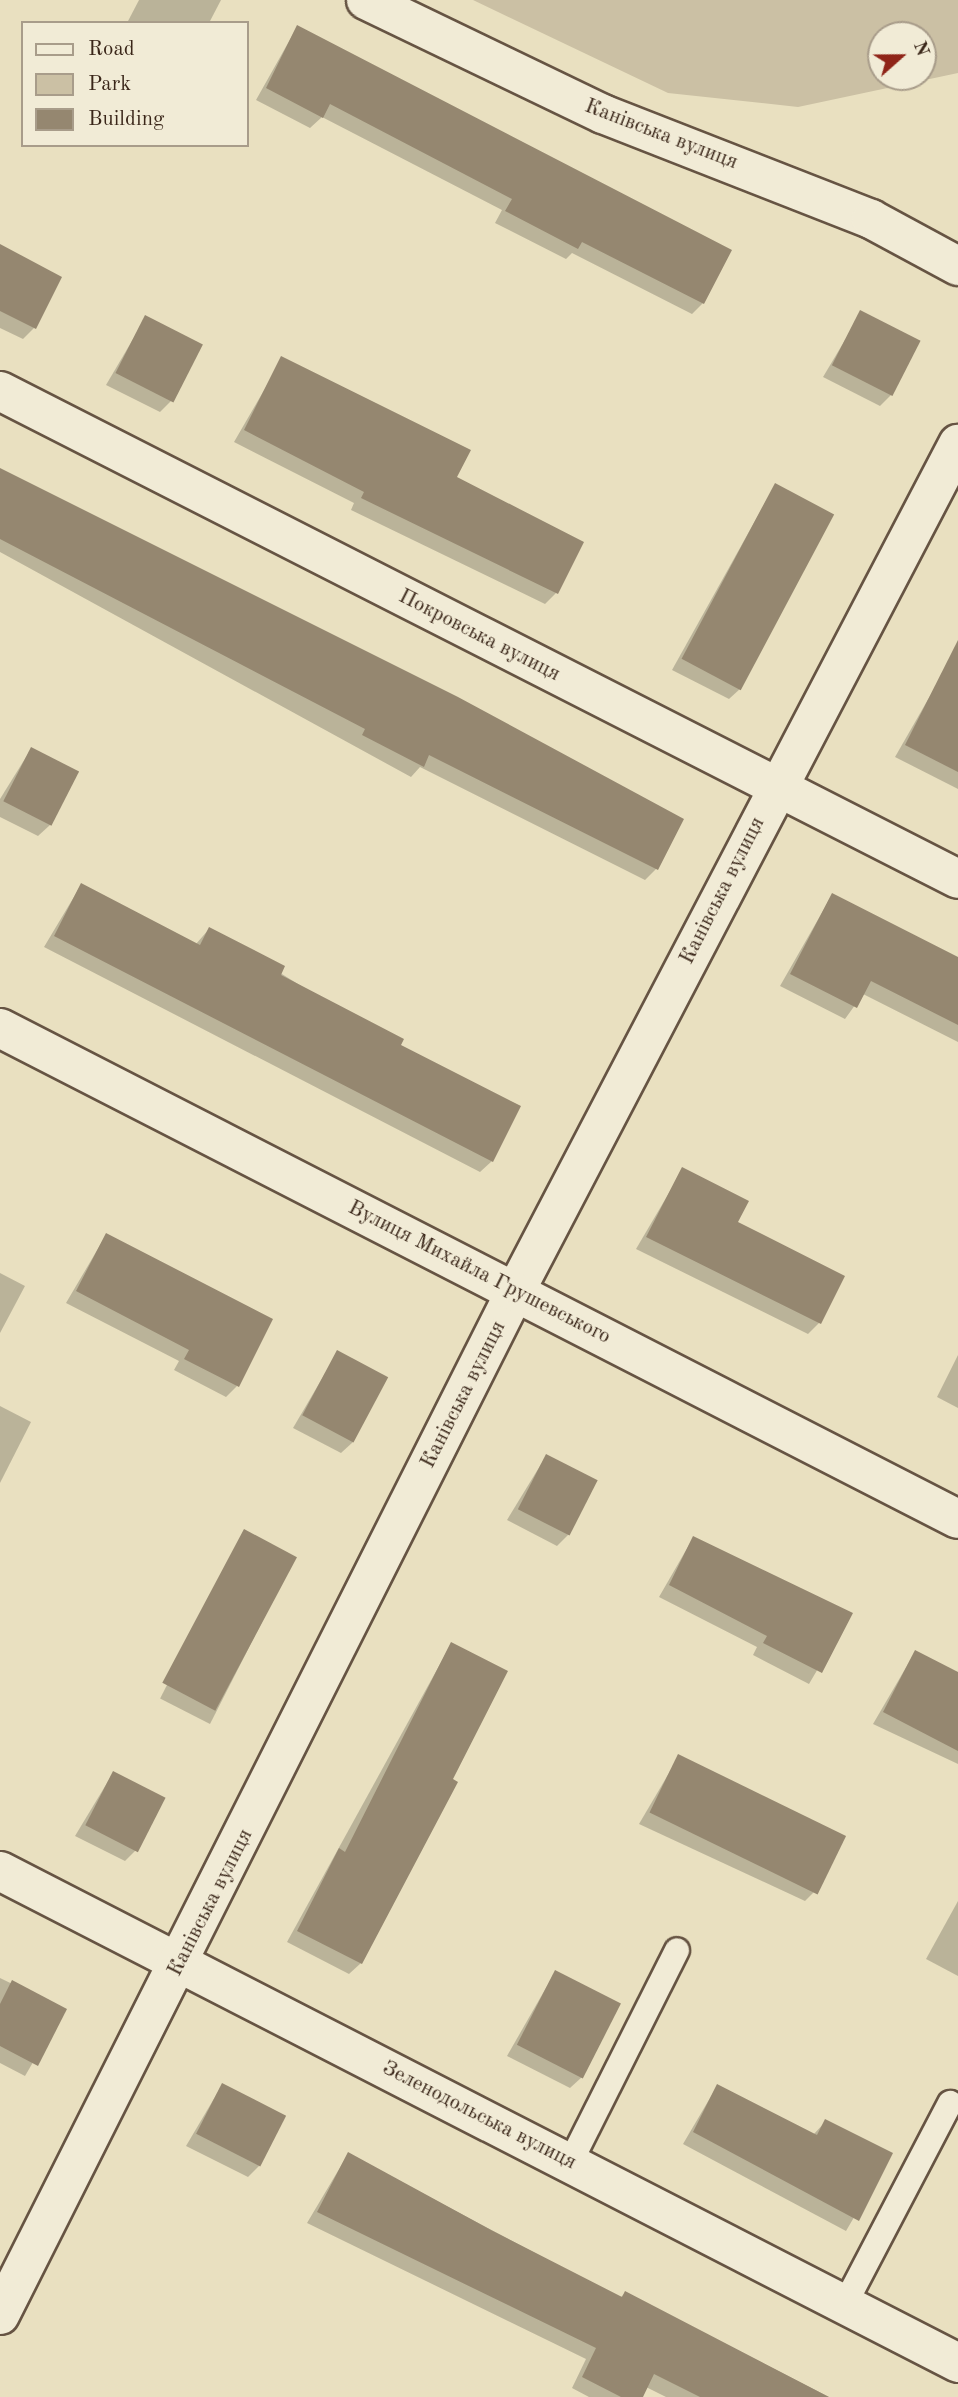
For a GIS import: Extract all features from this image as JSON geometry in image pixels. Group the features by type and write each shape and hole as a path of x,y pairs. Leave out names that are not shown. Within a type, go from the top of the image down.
{"street":[{"name":"Канівська вулиця","path":"366,0 603,114 871,219 958,266"},
{"name":"Покровська вулиця","path":"0,391 958,879"},
{"name":"Канівська вулиця","path":"0,2315 181,1963 515,1292 958,444"},
{"name":"Вулиця Михайла Грушевського","path":"0,1028 958,1519"},
{"name":"Зеленодольська вулиця","path":"0,1871 958,2362"}],"lane":[{"path":"570,2163 677,1950"},
{"path":"845,2304 950,2102"}],"green space":[{"path":"473,0 958,0 958,73 937,77 937,21 867,21 867,91 873,91 798,107 668,93"}],"building":[{"path":"297,25 732,250 704,304 582,242 578,249 505,211 512,199 330,104 323,118 266,88"},
{"path":"0,244 62,277 36,329 0,311"},
{"path":"860,310 921,341 892,396 832,365"},
{"path":"145,315 203,345 173,402 115,373"},
{"path":"281,356 471,450 457,477 584,542 558,594 361,498 364,492 244,430"},
{"path":"0,468 458,697 684,819 658,870 429,755 424,767 362,735 365,729 0,539"},
{"path":"775,483 834,514 741,690 682,659"},
{"path":"958,640 958,772 905,745"},
{"path":"31,747 79,772 51,826 3,801"},
{"path":"81,883 200,945 209,927 285,966 281,975 404,1039 401,1045 521,1106 493,1162 54,936"},
{"path":"832,893 958,957 958,1025 871,981 857,1008 790,974"},
{"path":"682,1167 749,1201 738,1222 845,1276 821,1324 646,1237"},
{"path":"106,1233 273,1319 239,1387 184,1359 189,1350 76,1291"},
{"path":"337,1350 388,1377 353,1443 302,1415"},
{"path":"546,1454 598,1480 570,1536 518,1509"},
{"path":"244,1529 297,1557 215,1711 162,1683"},
{"path":"693,1536 853,1613 822,1673 763,1643 767,1636 669,1585"},
{"path":"451,1642 508,1671 453,1779 458,1782 362,1964 297,1931 339,1848 345,1852"},
{"path":"915,1650 958,1672 958,1751 883,1712"},
{"path":"678,1754 846,1836 818,1894 650,1812"},
{"path":"113,1771 166,1798 138,1852 85,1825"},
{"path":"555,1970 621,2004 583,2078 517,2045"},
{"path":"12,1980 67,2009 38,2066 0,2046 0,2004"},
{"path":"222,2083 286,2116 260,2166 196,2134"},
{"path":"717,2084 817,2135 825,2119 893,2153 859,2221 693,2132"},
{"path":"348,2152 622,2297 625,2291 829,2397 700,2397 654,2374 643,2397 621,2397 582,2377 596,2348 317,2212"}]}
